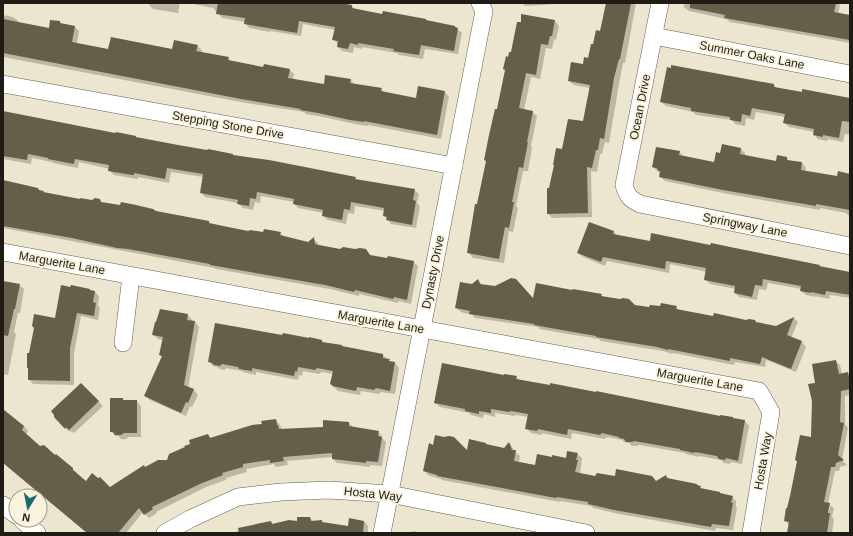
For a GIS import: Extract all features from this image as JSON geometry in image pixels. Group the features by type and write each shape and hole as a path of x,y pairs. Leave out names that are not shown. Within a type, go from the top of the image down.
{"street":[{"name":"Ocean Drive","path":"640,204 631,199 626,192 624,185 660,3"},
{"name":"Dynasty Drive","path":"382,533 454,166 482,7"},
{"name":"Summer Oaks Lane","path":"654,36 850,74"},
{"name":"Stepping Stone Drive","path":"3,84 454,166"},
{"name":"Springway Lane","path":"640,204 850,246"},
{"name":"Marguerite Lane","path":"3,252 759,391"},
{"path":"123,343 131,276"},
{"name":"Hosta Way","path":"751,533 771,412 759,391"},
{"name":"Hosta Way","path":"164,533 190,518 238,497 281,492 329,490 390,494 586,533"}],"building":[{"path":"218,3 341,3 352,5 352,8 382,14 383,11 426,19 458,28 454,51 421,45 419,55 358,43 358,45 350,43 348,49 337,47 338,41 332,40 335,27 299,21 297,33 244,24 245,18 216,14"},
{"path":"606,3 631,3 620,59 614,78 604,139 600,138 592,168 587,167 588,213 547,214 547,188 549,188 556,148 562,149 568,119 583,121 590,85 568,81 571,62 583,64 584,57 588,58 596,30 600,31"},
{"path":"690,3 836,3 834,12 850,15 850,40 724,18 725,15 690,8"},
{"path":"521,14 555,20 552,36 550,36 548,45 541,44 536,75 526,73 519,108 533,111 523,168 519,167 512,202 514,202 509,228 505,227 499,259 467,253 475,204 477,204 486,161 484,160 489,135 495,109 497,109 505,70 503,69 506,56 508,57 509,52 511,52 517,22 521,22"},
{"path":"3,19 49,28 50,20 60,21 60,23 75,26 72,42 108,49 111,37 172,49 174,40 198,45 196,51 229,57 228,60 263,67 264,64 290,69 288,78 324,84 325,75 351,79 350,83 382,88 381,91 416,98 418,86 445,91 437,135 364,121 350,120 300,110 301,109 241,99 3,53"},
{"path":"671,65 774,84 774,87 802,92 802,89 850,98 850,122 842,121 839,138 823,135 823,137 813,135 814,129 783,123 785,114 752,108 750,116 742,114 741,122 730,120 730,117 691,111 691,108 660,102 667,67 671,68"},
{"path":"3,111 178,145 269,160 356,177 355,179 415,189 413,200 416,201 412,225 386,220 387,217 383,216 384,208 351,202 350,210 344,209 342,220 322,216 323,210 293,204 294,199 257,192 256,199 250,198 249,206 237,204 238,200 200,193 203,174 167,168 165,179 134,173 134,175 132,175 108,171 109,165 75,159 74,164 28,154 27,160 3,156"},
{"path":"722,144 741,148 740,154 776,161 777,155 787,157 787,160 802,162 801,170 837,176 838,171 850,174 850,210 816,204 816,206 723,190 659,177 660,171 652,167 656,147 680,151 679,155 714,162 716,152 720,153"},
{"path":"3,180 38,188 39,190 44,191 43,192 80,199 92,200 95,198 100,199 101,202 120,205 121,202 248,231 263,232 264,229 281,232 280,235 308,242 314,237 315,244 319,245 340,249 343,247 366,249 370,255 387,258 388,256 414,261 407,300 394,297 393,299 355,290 354,292 325,285 3,226"},
{"path":"589,222 614,231 613,234 650,241 651,233 710,245 711,243 850,272 850,295 826,291 825,295 800,291 801,286 763,279 762,286 755,285 752,297 734,293 735,286 704,280 706,268 666,261 665,269 603,257 601,262 577,253"},
{"path":"511,278 516,279 533,298 536,283 602,294 601,296 629,299 635,305 649,307 650,305 660,306 661,303 677,306 676,309 713,316 714,313 746,320 755,320 756,322 776,326 794,317 787,335 802,341 791,369 762,357 760,364 730,358 730,361 596,337 534,324 469,314 470,311 455,308 460,282 472,284 478,279 480,284 495,286"},
{"path":"3,281 20,284 8,336 3,335"},
{"path":"61,285 70,287 71,285 95,291 93,302 96,303 94,316 77,313 70,348 70,381 28,380 27,353 29,353 34,328 32,326 34,314 55,318"},
{"path":"160,309 188,314 187,320 195,321 184,385 194,389 188,403 186,402 181,413 144,396 162,356 159,355 163,337 152,335"},
{"path":"215,323 282,335 283,333 309,337 322,340 322,342 383,354 383,358 390,359 389,361 395,362 390,391 376,388 374,390 357,387 356,391 332,386 330,384 333,371 317,368 315,370 298,367 294,376 252,368 252,371 222,364 220,366 214,365 208,362"},
{"path":"836,360 839,374 848,372 850,389 841,391 840,422 844,423 838,455 844,460 836,463 835,467 831,467 824,502 830,503 827,533 787,533 789,522 784,521 797,461 795,460 800,435 811,437 812,401 808,384 815,383 812,364"},
{"path":"442,363 504,375 517,376 516,379 596,391 745,420 738,461 726,458 725,460 719,459 717,456 634,441 626,442 624,439 619,437 602,433 600,435 568,429 567,435 538,429 537,431 525,429 528,414 491,409 491,413 479,411 479,414 465,411 465,409 434,403"},
{"path":"81,383 99,401 69,430 66,427 65,429 54,417 51,411"},
{"path":"110,398 137,400 137,433 115,435 113,432 110,432"},
{"path":"3,409 24,426 22,430 40,446 44,445 55,455 56,454 86,481 92,473 98,478 100,477 110,487 144,465 145,467 158,460 167,460 169,454 190,444 189,440 208,434 210,438 252,425 262,424 261,421 276,419 279,429 323,427 323,420 349,422 349,426 379,431 378,436 382,437 378,462 366,461 366,463 332,459 332,453 283,457 284,461 270,463 270,460 243,464 243,467 222,473 223,475 202,483 152,507 153,509 144,515 139,508 118,533 87,533 48,500 48,488 33,488 3,463"},
{"path":"435,435 454,437 467,450 469,439 504,448 509,442 512,450 516,450 514,461 535,465 537,454 566,458 567,451 578,453 575,472 595,476 597,473 615,476 616,469 652,476 656,481 666,475 667,478 697,484 701,486 700,488 733,496 729,526 712,524 711,527 614,510 588,504 588,502 556,498 437,476 423,471 429,443 433,445"},
{"path":"297,517 310,517 311,521 322,520 322,522 348,526 349,518 364,521 363,533 239,533 238,528 271,521 272,524 289,520 297,521"}]}
